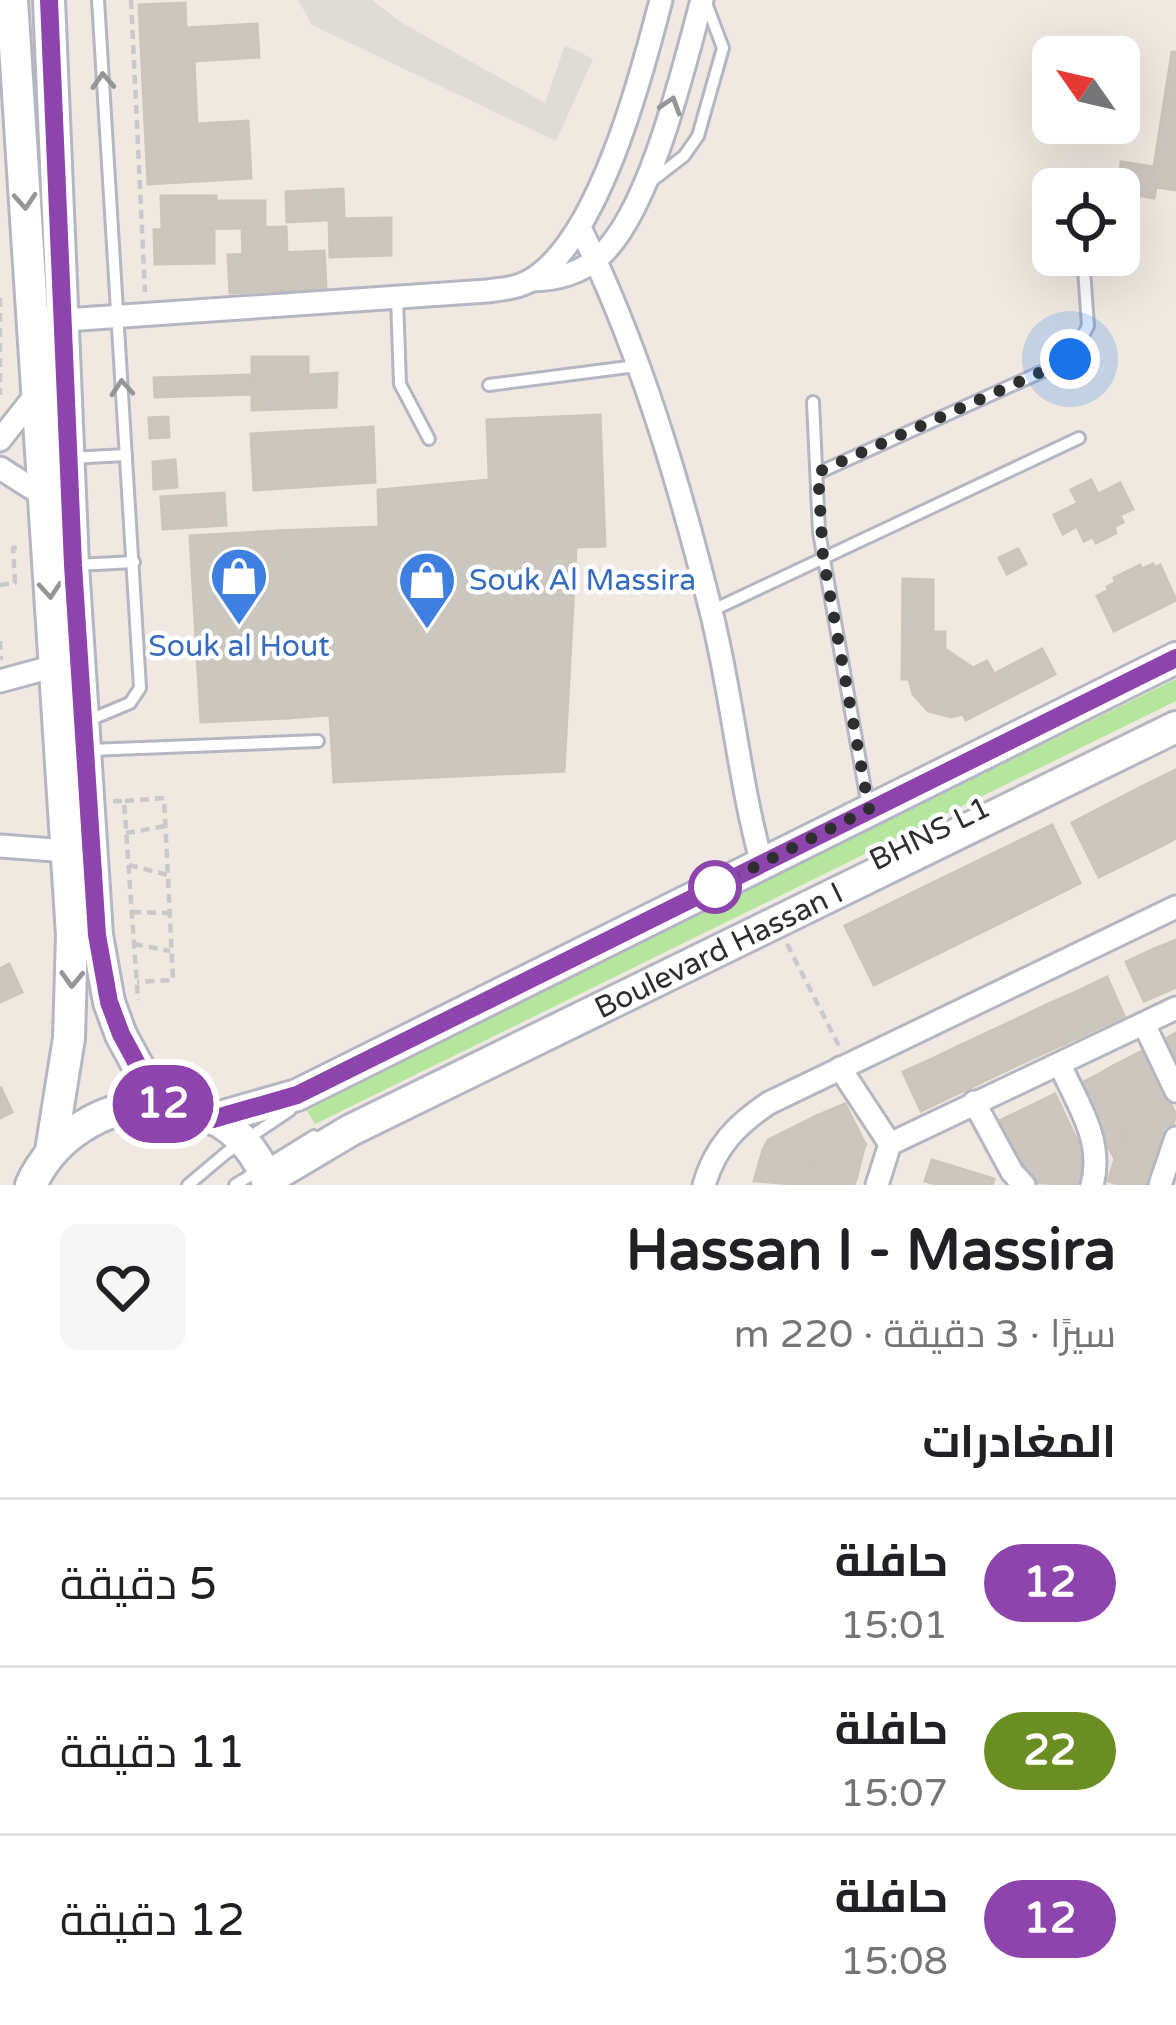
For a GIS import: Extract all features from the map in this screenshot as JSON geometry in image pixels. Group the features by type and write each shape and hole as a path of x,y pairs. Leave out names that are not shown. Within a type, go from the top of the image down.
{"main road":[{"path":"12,0 68,458 73,565 94,740 101,969 121,1034 158,1103"},
{"path":"50,0 48,321 38,393 72,935 66,1063 51,1151"},
{"name":"Boulevard Hassan I","path":"213,1119 297,1095 1176,658"},
{"name":"Boulevard Hassan I","path":"266,1178 351,1130 1176,728"},
{"path":"31,1185 51,1151 81,1124 118,1107 158,1103 213,1119 241,1142 266,1178"}],"street":[{"path":"532,280 580,228 625,118 661,0"},
{"path":"48,321 487,291 555,279 596,260 612,245 641,189 704,0"},
{"path":"580,228 636,366 711,611 762,864"},
{"path":"0,440 38,393"},
{"path":"0,469 44,496"},
{"path":"0,681 55,666"},
{"path":"0,846 67,850"},
{"path":"704,1185 721,1145 736,1125 769,1103 1176,907"},
{"path":"890,1144 1176,1008"},
{"path":"1144,1024 1176,1091"},
{"path":"1060,1065 1096,1147 1092,1185"},
{"path":"844,1066 890,1144 878,1185"},
{"path":"974,1102 1024,1185"},
{"path":"1160,1185 1176,1138"}],"lane":[{"path":"94,740 138,694 134,562 98,0"},
{"path":"641,189 675,164 698,136 723,47 704,0"},
{"path":"818,472 1070,359 1088,326 1084,276"},
{"path":"397,298 400,384 429,439"},
{"path":"489,385 636,366"},
{"path":"813,402 823,557 869,809"},
{"path":"711,611 1079,439"},
{"path":"68,458 126,455"},
{"path":"73,565 134,562"},
{"name":"BHNS L1","path":"188,1185 281,1114 1176,674"},
{"name":"BHNS L1","path":"236,1185 266,1178 300,1142 1176,714"},
{"path":"94,740 318,740"}],"path":[{"path":"131,0 146,316"},
{"path":"0,298 0,395"},
{"path":"94,740 113,802 164,798 173,980 137,982"},
{"path":"124,801 139,1006"},
{"path":"126,833 166,826"},
{"path":"128,865 168,875"},
{"path":"132,913 170,913"},
{"path":"776,923 844,1066"},
{"path":"134,944 172,951"}],"green space":[{"path":"1176,679 1176,701 315,1124 305,1107"}],"shaded area":[{"path":"298,0 372,0 402,23 545,103 565,45 593,59 556,141 312,25"}],"building":[{"path":"185,3 186,28 257,24 259,57 194,61 197,124 248,121 251,178 148,184 139,5"},
{"path":"1172,52 1176,52 1176,190 1156,187 1154,198 1140,196 1140,168 1121,168 1121,162 1154,167"},
{"path":"343,189 344,219 287,222 286,192"},
{"path":"161,196 265,201 265,228 162,229"},
{"path":"391,218 391,255 330,257 329,219"},
{"path":"286,227 287,252 243,255 242,228"},
{"path":"214,228 214,263 155,264 154,230"},
{"path":"324,251 326,288 230,293 228,255"},
{"path":"252,357 308,357 308,375 337,373 336,407 252,410"},
{"path":"251,375 252,394 155,397 154,378"},
{"path":"600,415 605,546 576,547 574,496 490,499 487,420"},
{"path":"168,417 169,437 150,438 149,418"},
{"path":"373,427 375,482 254,490 251,434"},
{"path":"175,460 177,487 154,489 153,462"},
{"name":"Souk Al Massira","path":"490,480 490,499 574,496 576,547 564,771 334,782 330,715 288,718 277,531 379,527 378,490"},
{"path":"1091,480 1098,494 1120,483 1133,509 1120,515 1123,522 1114,527 1116,533 1096,543 1093,537 1084,541 1077,526 1063,534 1054,515 1078,503 1071,490"},
{"path":"224,493 226,525 163,529 161,497"},
{"name":"Souk al Hout","path":"277,531 288,718 201,722 190,536"},
{"path":"1018,549 1026,564 1007,574 999,558"},
{"path":"1153,564 1155,568 1160,565 1176,600 1114,631 1097,596 1109,590 1114,578"},
{"path":"903,579 933,580 933,632 945,632 945,649 973,668 987,661 994,674 1042,649 1055,674 966,720 963,714 951,717 928,711 913,694 909,679 902,679"},
{"path":"1176,770 1176,838 1169,842 1141,787"},
{"path":"1141,787 1169,842 1099,877 1072,823"},
{"path":"1052,825 1080,883 1012,917 984,858"},
{"path":"984,858 1012,917 943,951 914,892"},
{"path":"914,892 943,951 874,985 845,926"},
{"path":"1176,940 1176,987 1172,989 1154,949"},
{"path":"1154,949 1172,989 1144,1001 1126,962"},
{"path":"9,964 22,992 0,1002 0,969"},
{"path":"1107,977 1124,1016 1094,1030 1076,992"},
{"path":"1076,992 1094,1030 1064,1044 1046,1005"},
{"path":"1046,1005 1064,1044 1037,1056 1019,1018"},
{"path":"1019,1018 1037,1056 1007,1070 989,1032"},
{"path":"989,1032 1007,1070 978,1084 961,1045"},
{"path":"1176,1033 1176,1073 1160,1042"},
{"path":"961,1045 978,1084 950,1097 932,1059"},
{"path":"1144,1050 1176,1115 1134,1101 1113,1066"},
{"path":"932,1059 950,1097 921,1111 903,1072"},
{"path":"1113,1066 1134,1101 1123,1134 1094,1077"},
{"path":"1094,1077 1123,1134 1115,1159 1075,1086"},
{"path":"0,1089 12,1112 0,1118"},
{"path":"1055,1094 1071,1128 1015,1155 999,1121"},
{"path":"1134,1101 1176,1115 1169,1136 1127,1122"},
{"path":"845,1104 865,1144 822,1132 816,1116"},
{"path":"816,1116 822,1132 813,1164 763,1150 768,1140"},
{"path":"1127,1122 1169,1136 1164,1154 1121,1140"},
{"path":"1071,1128 1088,1162 1082,1185 1028,1182 1015,1155"},
{"path":"822,1132 865,1144 857,1176 813,1164"},
{"path":"1121,1140 1164,1154 1158,1173 1115,1159"},
{"path":"763,1150 813,1164 807,1185 754,1181"},
{"path":"1115,1159 1158,1173 1154,1185 1108,1181"},
{"path":"932,1160 994,1179 992,1185 925,1181"},
{"path":"813,1164 857,1176 854,1185 807,1185"}],"bus line":[{"name":"12","path":"49,0 73,565 97,935 109,1002 158,1103 213,1119 297,1095 1176,658"}],"place":[{"name":"Souk al Hout","path":"239,627"},
{"name":"Souk Al Massira","path":"427,631"}],"route":[{"path":"715,887 869,809 819,532 818,472 1070,359"}]}
